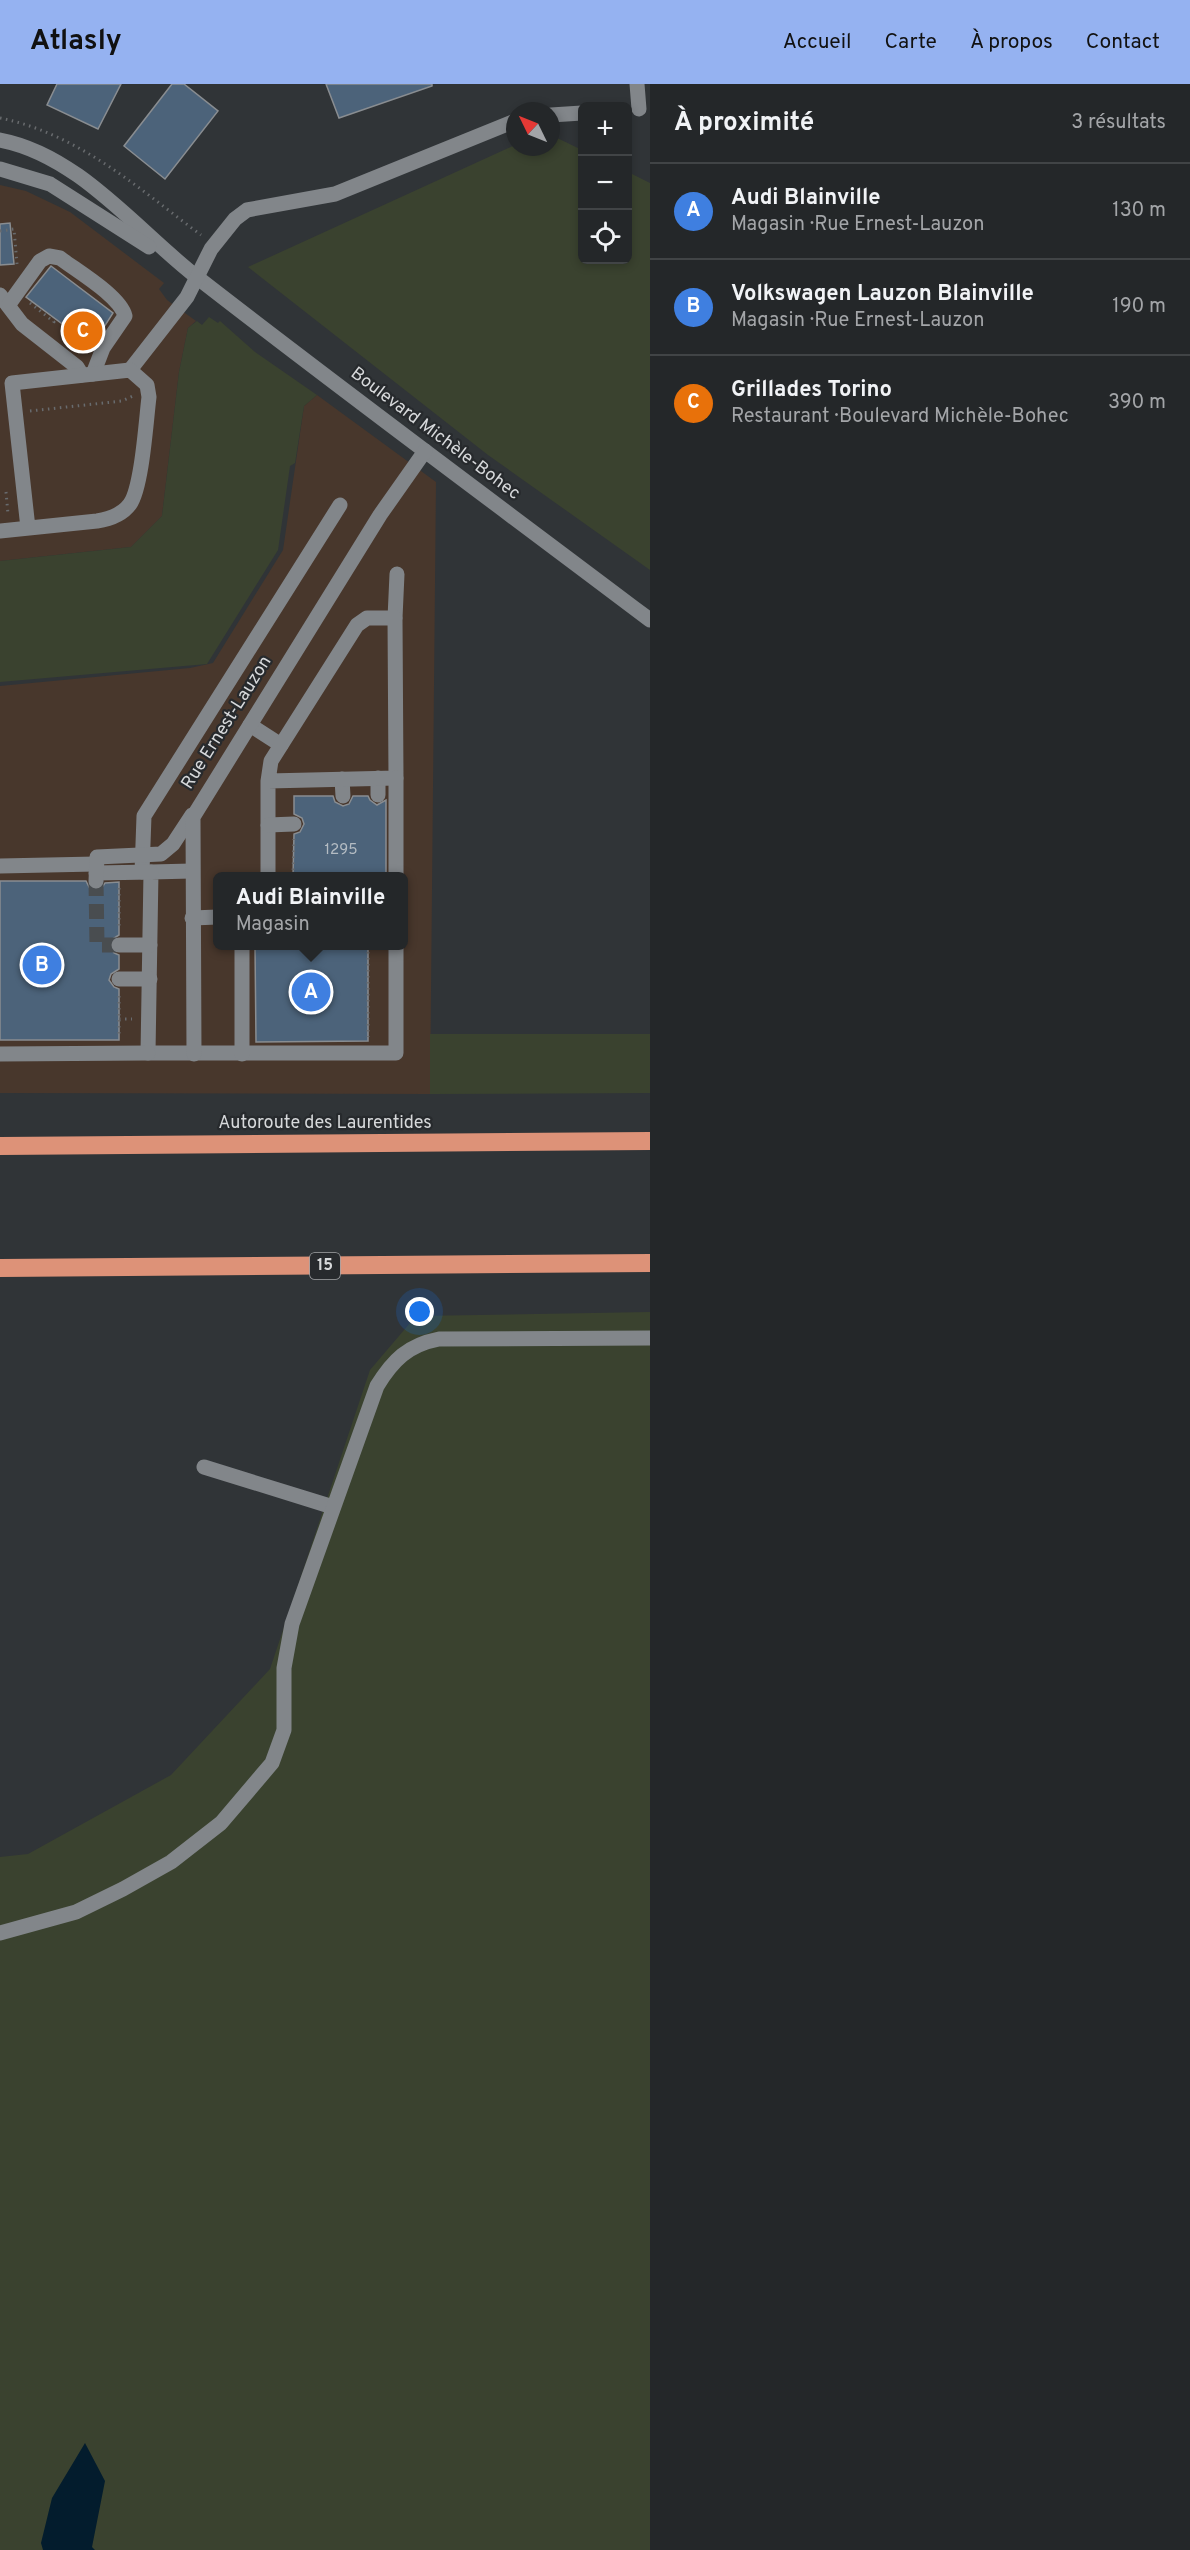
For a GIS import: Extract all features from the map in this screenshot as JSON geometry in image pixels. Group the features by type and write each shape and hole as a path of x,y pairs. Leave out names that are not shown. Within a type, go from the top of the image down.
{"highway":[{"name":"Autoroute des Laurentides","path":"0,1146 650,1142"},
{"name":"15","path":"0,1268 650,1263"}],"street":[{"path":"637,84 639,109"},
{"path":"560,114 578,113"},
{"path":"27,528 12,383 130,370 187,297 211,249 235,219 248,210 335,194 506,125"},
{"name":"Boulevard Michèle-Bohec","path":"0,140 27,146 66,167 197,278 650,620"},
{"name":"Boulevard Michèle-Bohec","path":"0,169 50,184 197,278"},
{"path":"49,256 60,258 113,298 122,308 125,316 102,348 88,375 22,324 5,299 40,261 49,256"},
{"path":"4,526 27,528 107,520 123,512 129,505 136,490 149,397 147,385 130,370"},
{"name":"Rue Ernest-Lauzon","path":"194,1054 191,823 197,808 380,515 424,451"},
{"path":"148,1053 150,945 147,872 143,857 144,816 340,505"},
{"path":"396,872 395,618 397,574"},
{"path":"268,872 268,768 357,625 367,618 395,618"},
{"path":"250,725 281,745"},
{"path":"378,778 378,795"},
{"path":"268,781 396,778"},
{"path":"342,779 343,796"},
{"path":"96,869 161,854 168,850 197,808"},
{"path":"268,825 294,824"},
{"path":"0,866 147,872 192,871"},
{"path":"192,918 213,917"},
{"path":"119,945 150,945"},
{"path":"242,1054 248,950"},
{"path":"0,1054 396,1053 396,950"},
{"path":"119,980 150,979"},
{"path":"0,1933 76,1912 171,1862 221,1822 260,1780 272,1763 284,1730 286,1646 377,1386 397,1358 415,1346 439,1339 481,1337 650,1338"},
{"path":"204,1467 333,1507"}],"path":[{"path":"0,118 40,129 78,146 202,236"},
{"path":"0,231 14,229 15,271"},
{"path":"24,298 54,322 52,326 81,348"},
{"path":"62,333 67,327"},
{"path":"73,342 78,336"},
{"path":"25,411 122,401 135,395"},
{"path":"4,526 6,492"},
{"path":"119,881 119,945"},
{"path":"368,950 368,1041"},
{"path":"119,980 119,1040"}],"shaded area":[{"path":"0,185 26,191 70,212 164,283 159,289 167,300 196,321 188,328 179,372 162,516 131,547 0,561"},
{"path":"317,395 436,482 430,1094 0,1093 0,686 190,668 213,663 283,550 304,406"}],"green space":[{"path":"560,139 578,148 578,264 632,264 632,174 650,183 650,570 488,455 248,267 506,149 506,156 560,156"},
{"path":"209,317 218,323 220,321 255,352 317,395 304,406 295,463 290,466 278,550 207,664 0,682 0,561 131,547 162,516 179,372 188,328 197,321 202,325"},
{"path":"430,1034 650,1034 650,1093 430,1094"},
{"path":"650,1312 650,2550 0,2550 0,1857 28,1854 171,1775 270,1669 370,1370 416,1316"}],"water":[{"path":"85,2443 105,2481 92,2547 95,2550 43,2550 41,2543 52,2498"}],"building":[{"path":"57,84 121,84 98,129 47,105"},
{"path":"172,84 184,84 218,111 165,179 124,146"},
{"path":"326,84 432,84 432,86 339,118"},
{"path":"10,223 14,264 0,265 0,224"},
{"path":"51,266 113,313 92,346 26,297"},
{"path":"294,796 333,796 335,802 343,806 349,804 353,796 368,796 377,805 386,800 386,872 293,872 294,834 300,832 304,824 302,818 294,814"},
{"path":"0,881 86,881 90,889 96,891 101,889 105,883 119,882 119,935 111,940 109,946 114,953 119,955 119,969 111,974 109,980 114,987 119,989 119,1040 0,1040"},
{"path":"255,950 368,950 368,1041 256,1042"}],"tunnel":[{"path":"96,881 97,945 119,945"}],"place":[{"name":"Grillades Torino","path":"83,331"},
{"name":"Volkswagen Lauzon Blainville","path":"42,965"},
{"name":"Audi Blainville","path":"311,992"}]}
